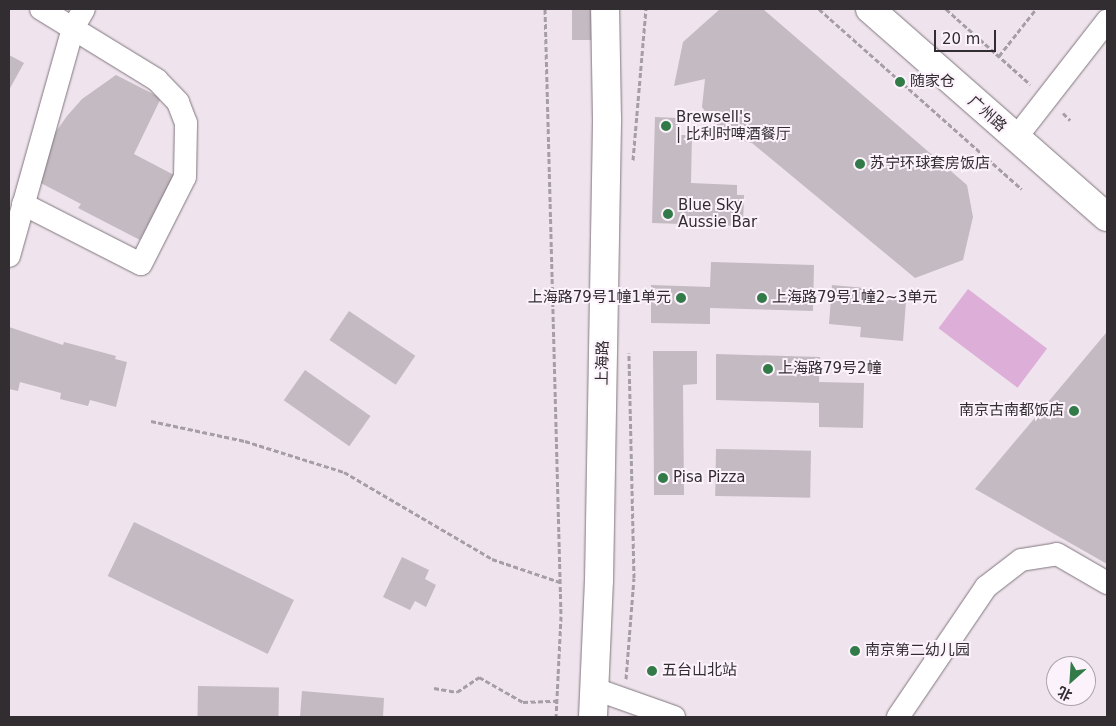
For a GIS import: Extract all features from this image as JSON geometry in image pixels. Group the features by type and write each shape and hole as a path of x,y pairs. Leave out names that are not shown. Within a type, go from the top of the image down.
{"main road":[{"name":"上海路","path":"593,717 607,129 606,9"},
{"name":"广州路","path":"870,9 1015,139 1107,217"}],"street":[{"path":"23,204 140,264 185,177 186,123 178,102 157,80 41,9"},
{"path":"9,256 73,28 84,9"},
{"path":"1015,139 1107,21"},
{"path":"898,717 986,587 1021,560 1057,554 1107,583"},
{"path":"595,689 625,698 674,717"}],"path":[{"path":"545,9 560,582 556,717"},
{"path":"632,162 646,9"},
{"path":"819,9 1022,189"},
{"path":"946,9 1070,120"},
{"path":"999,56 1036,9"},
{"path":"625,698 634,578 629,349"},
{"path":"151,421 245,441 344,472 492,559 560,582"},
{"path":"434,688 457,692 479,677 523,702 557,701"}],"shaded area":[{"path":"968,289 1047,349 1018,388 939,328"}],"building":[{"path":"572,9 613,9 613,40 572,40"},
{"name":"苏宁环球套房饭店","path":"720,9 763,9 967,185 973,217 963,260 915,278 752,143 723,136 702,107 705,79 674,86 683,42"},
{"path":"9,55 24,63 9,90"},
{"path":"116,75 161,98 134,154 174,175 140,240 78,208 81,204 35,180 55,133 67,116 82,99"},
{"path":"655,117 678,118 677,135 692,135 691,183 737,185 737,195 744,195 743,226 652,223"},
{"name":"上海路79号1幢2~3单元","path":"711,262 814,265 813,311 710,308 710,324 651,323 651,285 710,287"},
{"path":"832,285 876,289 875,298 906,301 903,341 860,337 861,327 829,324"},
{"path":"349,311 415,356 396,385 329,340"},
{"path":"9,327 63,345 64,342 116,356 115,359 127,362 116,407 90,400 88,406 60,399 61,393 20,382 18,391 9,389"},
{"name":"南京古南都饭店","path":"1107,333 1107,564 975,489"},
{"path":"653,351 697,351 697,384 683,385 684,495 654,495"},
{"name":"上海路79号2幢","path":"716,354 820,357 819,382 864,383 863,428 819,427 819,403 716,400"},
{"path":"305,370 371,416 349,446 284,400"},
{"path":"716,449 811,451 810,498 715,496"},
{"path":"134,522 294,600 268,654 108,576"},
{"path":"402,557 429,570 425,579 436,585 426,607 415,601 410,610 383,597"},
{"path":"198,686 279,687 278,717 197,717"},
{"path":"302,691 384,698 383,717 300,717"}],"place":[{"name":"随家仓","path":"900,82"},
{"name":"Brewsell's | 比利时啤酒餐厅","path":"666,126"},
{"name":"苏宁环球套房饭店","path":"860,164"},
{"name":"Blue Sky Aussie Bar","path":"668,214"},
{"name":"上海路79号1幢1单元","path":"681,298"},
{"name":"上海路79号1幢2~3单元","path":"762,298"},
{"name":"上海路79号2幢","path":"768,369"},
{"name":"南京古南都饭店","path":"1074,411"},
{"name":"Pisa Pizza","path":"663,478"},
{"name":"南京第二幼儿园","path":"855,651"},
{"name":"五台山北站","path":"652,671"}]}
